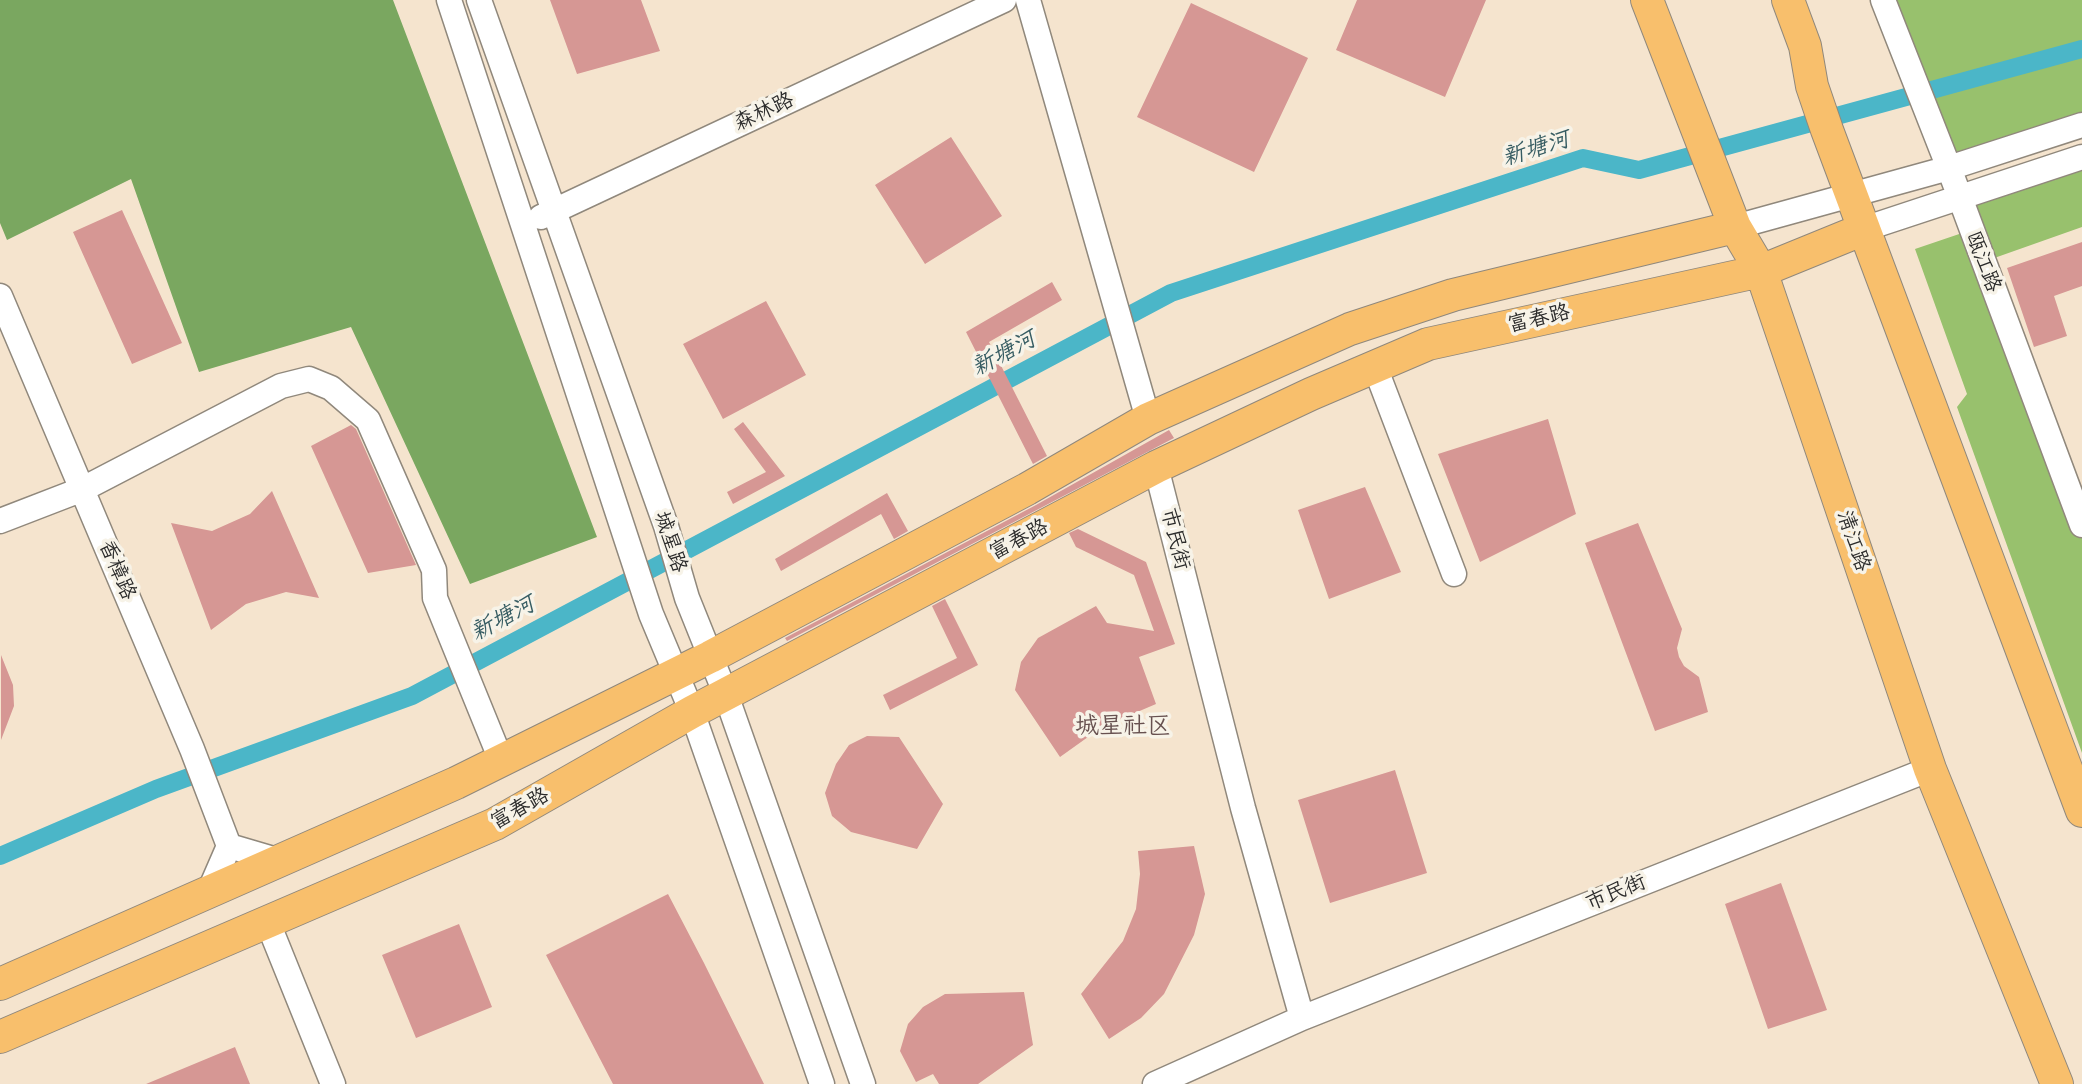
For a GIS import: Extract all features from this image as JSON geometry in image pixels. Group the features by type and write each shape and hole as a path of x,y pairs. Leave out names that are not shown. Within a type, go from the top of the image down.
{"main road":[{"name":"清江路","path":"1647,0 1735,227 1761,271 1930,769 2057,1084"},
{"path":"1788,0 1805,46 1823,120 2082,811"},
{"name":"富春路","path":"0,984 501,760 710,657 1027,489 1148,419 1350,329 1453,295 1735,227"},
{"name":"富春路","path":"0,1037 495,824 692,712 1156,467 1428,344 1761,271 1864,229"}],"street":[{"name":"城星路","path":"449,0 525,225 626,544 651,614 692,712 822,1084"},
{"name":"城星路","path":"479,0 666,526 687,598 726,695 863,1084"},
{"name":"森林路","path":"525,225 1004,0"},
{"path":"1028,0 1148,419"},
{"name":"瓯江路","path":"1883,0 2076,491 2082,526"},
{"name":"富春路","path":"1735,227 1949,168 2082,125"},
{"name":"富春路","path":"1864,229 1958,196 2082,158"},
{"name":"香樟路","path":"0,296 192,749 229,846"},
{"path":"1375,367 1454,574"},
{"path":"0,522 83,489 281,386 309,379 331,388 368,420 435,570 435,598 501,760"},
{"name":"市民街","path":"1156,467 1243,808 1301,1018"},
{"name":"市民街","path":"1155,1084 1301,1018 1930,769"},
{"path":"209,892 229,846 280,861"},
{"path":"268,923 333,1084"}],"green space":[{"path":"0,0 393,0 597,537 470,584 351,327 199,372 131,179 7,240 0,223"},
{"path":"1891,0 2082,0 2082,115 1953,157"},
{"path":"2082,157 2082,227 1983,262 2070,492 2082,489 2082,753 1957,407 1967,394 1915,249 1971,230 1958,196"}],"building":[{"path":"550,0 641,0 660,51 577,74"},
{"path":"1357,0 1486,0 1445,97 1336,50"},
{"path":"1191,3 1308,58 1254,172 1137,117"},
{"path":"951,137 1002,216 925,264 875,185"},
{"path":"122,210 182,343 132,364 73,232"},
{"path":"2082,242 2082,286 2054,296 2067,336 2034,347 2007,268"},
{"path":"1052,282 1062,300 989,342 1047,456 1033,464 966,332"},
{"path":"766,301 806,375 723,419 683,344"},
{"path":"1548,419 1576,514 1480,562 1438,454"},
{"path":"743,422 785,476 733,504 727,492 766,472 734,429"},
{"path":"351,425 356,429 416,565 368,573 311,446"},
{"path":"1169,430 1174,438 787,641 785,638 1036,505"},
{"path":"1365,487 1401,572 1329,599 1298,510"},
{"path":"272,491 319,598 286,592 246,604 211,630 171,523 212,531 250,514"},
{"path":"887,493 908,531 894,539 881,514 781,571 775,559"},
{"path":"1638,523 1682,629 1677,648 1679,657 1684,666 1699,677 1708,712 1655,731 1585,543"},
{"path":"1078,529 1146,562 1175,644 1139,657 1156,704 1102,727 1060,757 1015,690 1021,662 1038,638 1096,606 1107,623 1154,631 1134,575 1076,547 1069,533"},
{"path":"945,599 978,665 890,710 883,695 957,658 932,606"},
{"path":"1,655 13,685 14,706 1,740"},
{"path":"867,736 899,737 943,804 917,849 851,832 832,816 825,793 836,764 849,745"},
{"path":"1395,770 1427,873 1330,903 1298,800"},
{"path":"1194,846 1205,894 1194,935 1164,994 1141,1018 1109,1039 1081,994 1123,941 1136,909 1140,874 1138,851"},
{"path":"1781,883 1827,1010 1768,1029 1725,904"},
{"path":"668,894 764,1084 613,1084 546,955"},
{"path":"459,924 492,1007 416,1038 382,955"},
{"path":"1024,992 1033,1045 978,1084 939,1084 933,1074 916,1082 900,1051 908,1024 923,1007 945,994"},
{"path":"235,1047 250,1084 146,1084"}],"waterway":[{"name":"新塘河","path":"0,856 156,789 412,696 1171,293 1583,158 1639,170 2082,49"}],"district":[{"name":"城星社区","path":"1123,727"}]}
